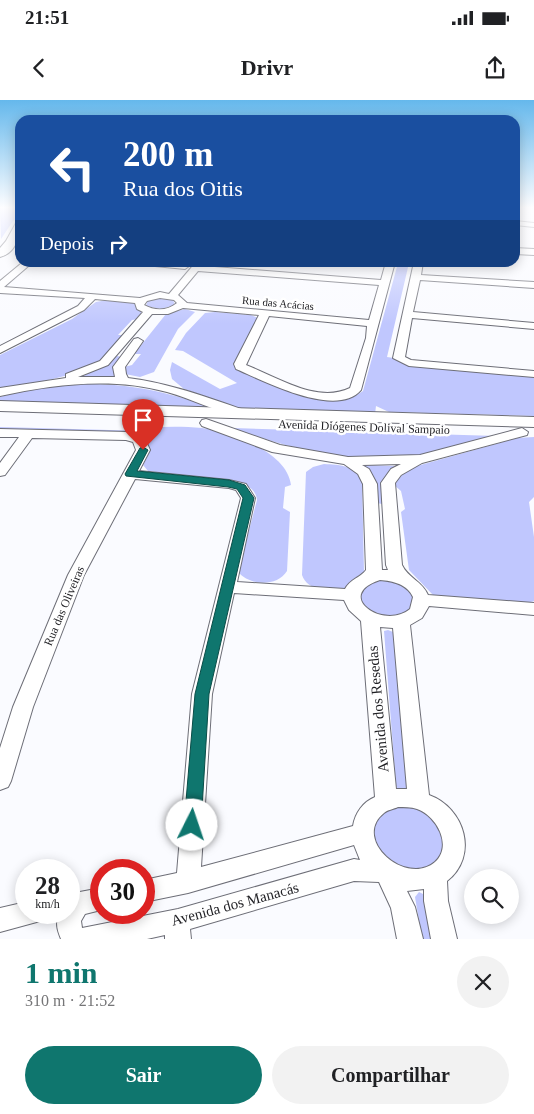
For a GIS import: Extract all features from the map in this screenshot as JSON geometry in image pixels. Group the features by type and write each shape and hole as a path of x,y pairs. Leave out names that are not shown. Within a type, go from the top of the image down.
{"street":[{"path":"0,266 15,250"},
{"path":"520,251 534,252"},
{"path":"0,288 23,267"},
{"path":"160,296 191,267"},
{"path":"172,296 192,267"},
{"path":"214,267 385,283"},
{"path":"266,314 240,367 314,395 330,398 346,395 355,390 372,338 373,323 390,267"},
{"path":"418,267 399,358 408,363 534,374"},
{"path":"416,277 534,285"},
{"path":"0,288 141,301 160,296 172,296 181,300 181,305 173,310 149,311 140,307 141,301"},
{"path":"0,350 81,308 93,296"},
{"name":"Rua das Acácias","path":"181,305 373,323"},
{"path":"44,383 97,367 114,353 149,311"},
{"path":"125,381 120,375 119,367 127,354 161,312"},
{"path":"408,315 534,326"},
{"path":"132,332 144,333"},
{"path":"114,353 127,354"},
{"name":"Avenida Diógenes Dolival Sampaio","path":"0,392 44,383 125,381 164,387 240,413"},
{"name":"Avenida Diógenes Dolival Sampaio","path":"0,406 240,413 530,429"},
{"name":"Avenida Diógenes Dolival Sampaio","path":"0,416 206,423 530,429"},
{"name":"Avenida Diógenes Dolival Sampaio","path":"206,423 277,449 348,461 420,459 530,429"},
{"path":"0,433 28,434"},
{"path":"0,472 28,434"},
{"name":"Rua das Oliveiras","path":"0,781 23,707 76,575 143,450 138,440 128,436 28,434"},
{"path":"400,578 394,565 388,484 396,472 420,459"},
{"path":"348,461 367,476 371,504 374,570 368,577"},
{"path":"130,474 229,484 241,487 248,498 202,694 188,882"},
{"path":"371,504 380,507 391,507"},
{"path":"373,537 393,538"},
{"path":"389,575 400,578 416,587 422,600 422,607 417,614 401,622 386,622 370,619 355,608 350,595 359,581 368,577 389,575"},
{"path":"226,587 350,595"},
{"path":"422,600 534,609"},
{"name":"Avenida dos Resedas","path":"370,619 386,800"},
{"path":"401,622 419,800"},
{"path":"408,798 419,800 433,806 445,816 452,829 456,843 454,856 447,868 435,876 423,880 397,878 385,872 372,860 364,847 362,833 364,822 376,805 386,800 408,798"},
{"path":"155,889 188,882 362,833"},
{"name":"Avenida dos Manacás","path":"85,939 178,930 354,870 385,872"},
{"path":"385,872 404,907 410,939"},
{"path":"435,876 436,900 444,939"},
{"path":"75,939 69,930 68,923 73,909 83,903"},
{"path":"0,920 15,917"}],"shaded area":[{"path":"397,267 408,267 387,357 394,358 408,365 534,377 534,416 389,412 376,406 375,414 245,410 184,389 172,379 170,370 172,362 220,389 237,383 183,351 175,350 186,333 205,313 251,315 258,318 240,371 285,390 318,399 334,400 349,398 363,391"},
{"path":"161,298 173,300 175,305 161,309 146,306 148,300"},
{"path":"107,300 136,303 137,308 142,311 138,319 132,320 118,335 123,335 100,361 90,367 65,376 0,390 0,355 72,319 96,302"},
{"path":"185,309 195,312 178,329 154,372 140,377 125,374 124,367 132,365 141,354 134,354 166,314"},
{"path":"117,356 122,357 113,367 116,377 79,378 109,363"},
{"path":"82,384 135,387 184,398 217,409 0,403 0,397 20,392"},
{"path":"0,427 146,431 148,427 195,427 228,434 256,446 269,453 279,462 287,473 291,485 285,487 283,508 290,512 287,571 277,580 263,583 249,580 238,572 257,500 255,494 248,486 242,483 148,471 143,465 149,450 145,441 0,431"},
{"path":"233,428 497,436 442,452 388,458 336,455 310,451"},
{"path":"534,437 534,497 529,502 534,537 534,601 525,604 433,595 409,570 401,512 405,509 401,491 394,485 410,469 417,466 517,438"},
{"path":"324,464 341,465 350,468 362,479 364,572 351,581 344,591 314,587 305,581 302,575 306,472 313,467"},
{"path":"363,465 397,466 391,470 382,504 377,503 369,471"},
{"path":"379,580 396,582 405,587 415,599 411,610 397,615 385,616 361,605 361,589"},
{"path":"384,631 393,632 409,786 405,790 398,789 396,786"},
{"path":"398,806 418,808 435,819 444,836 442,854 437,862 419,870 398,868 375,847 372,829 381,813"},
{"path":"419,892 425,895 435,939 422,939 415,897"}],"route":[{"path":"143,450 130,474 229,484 241,487 248,498 202,694 192,825"}]}
